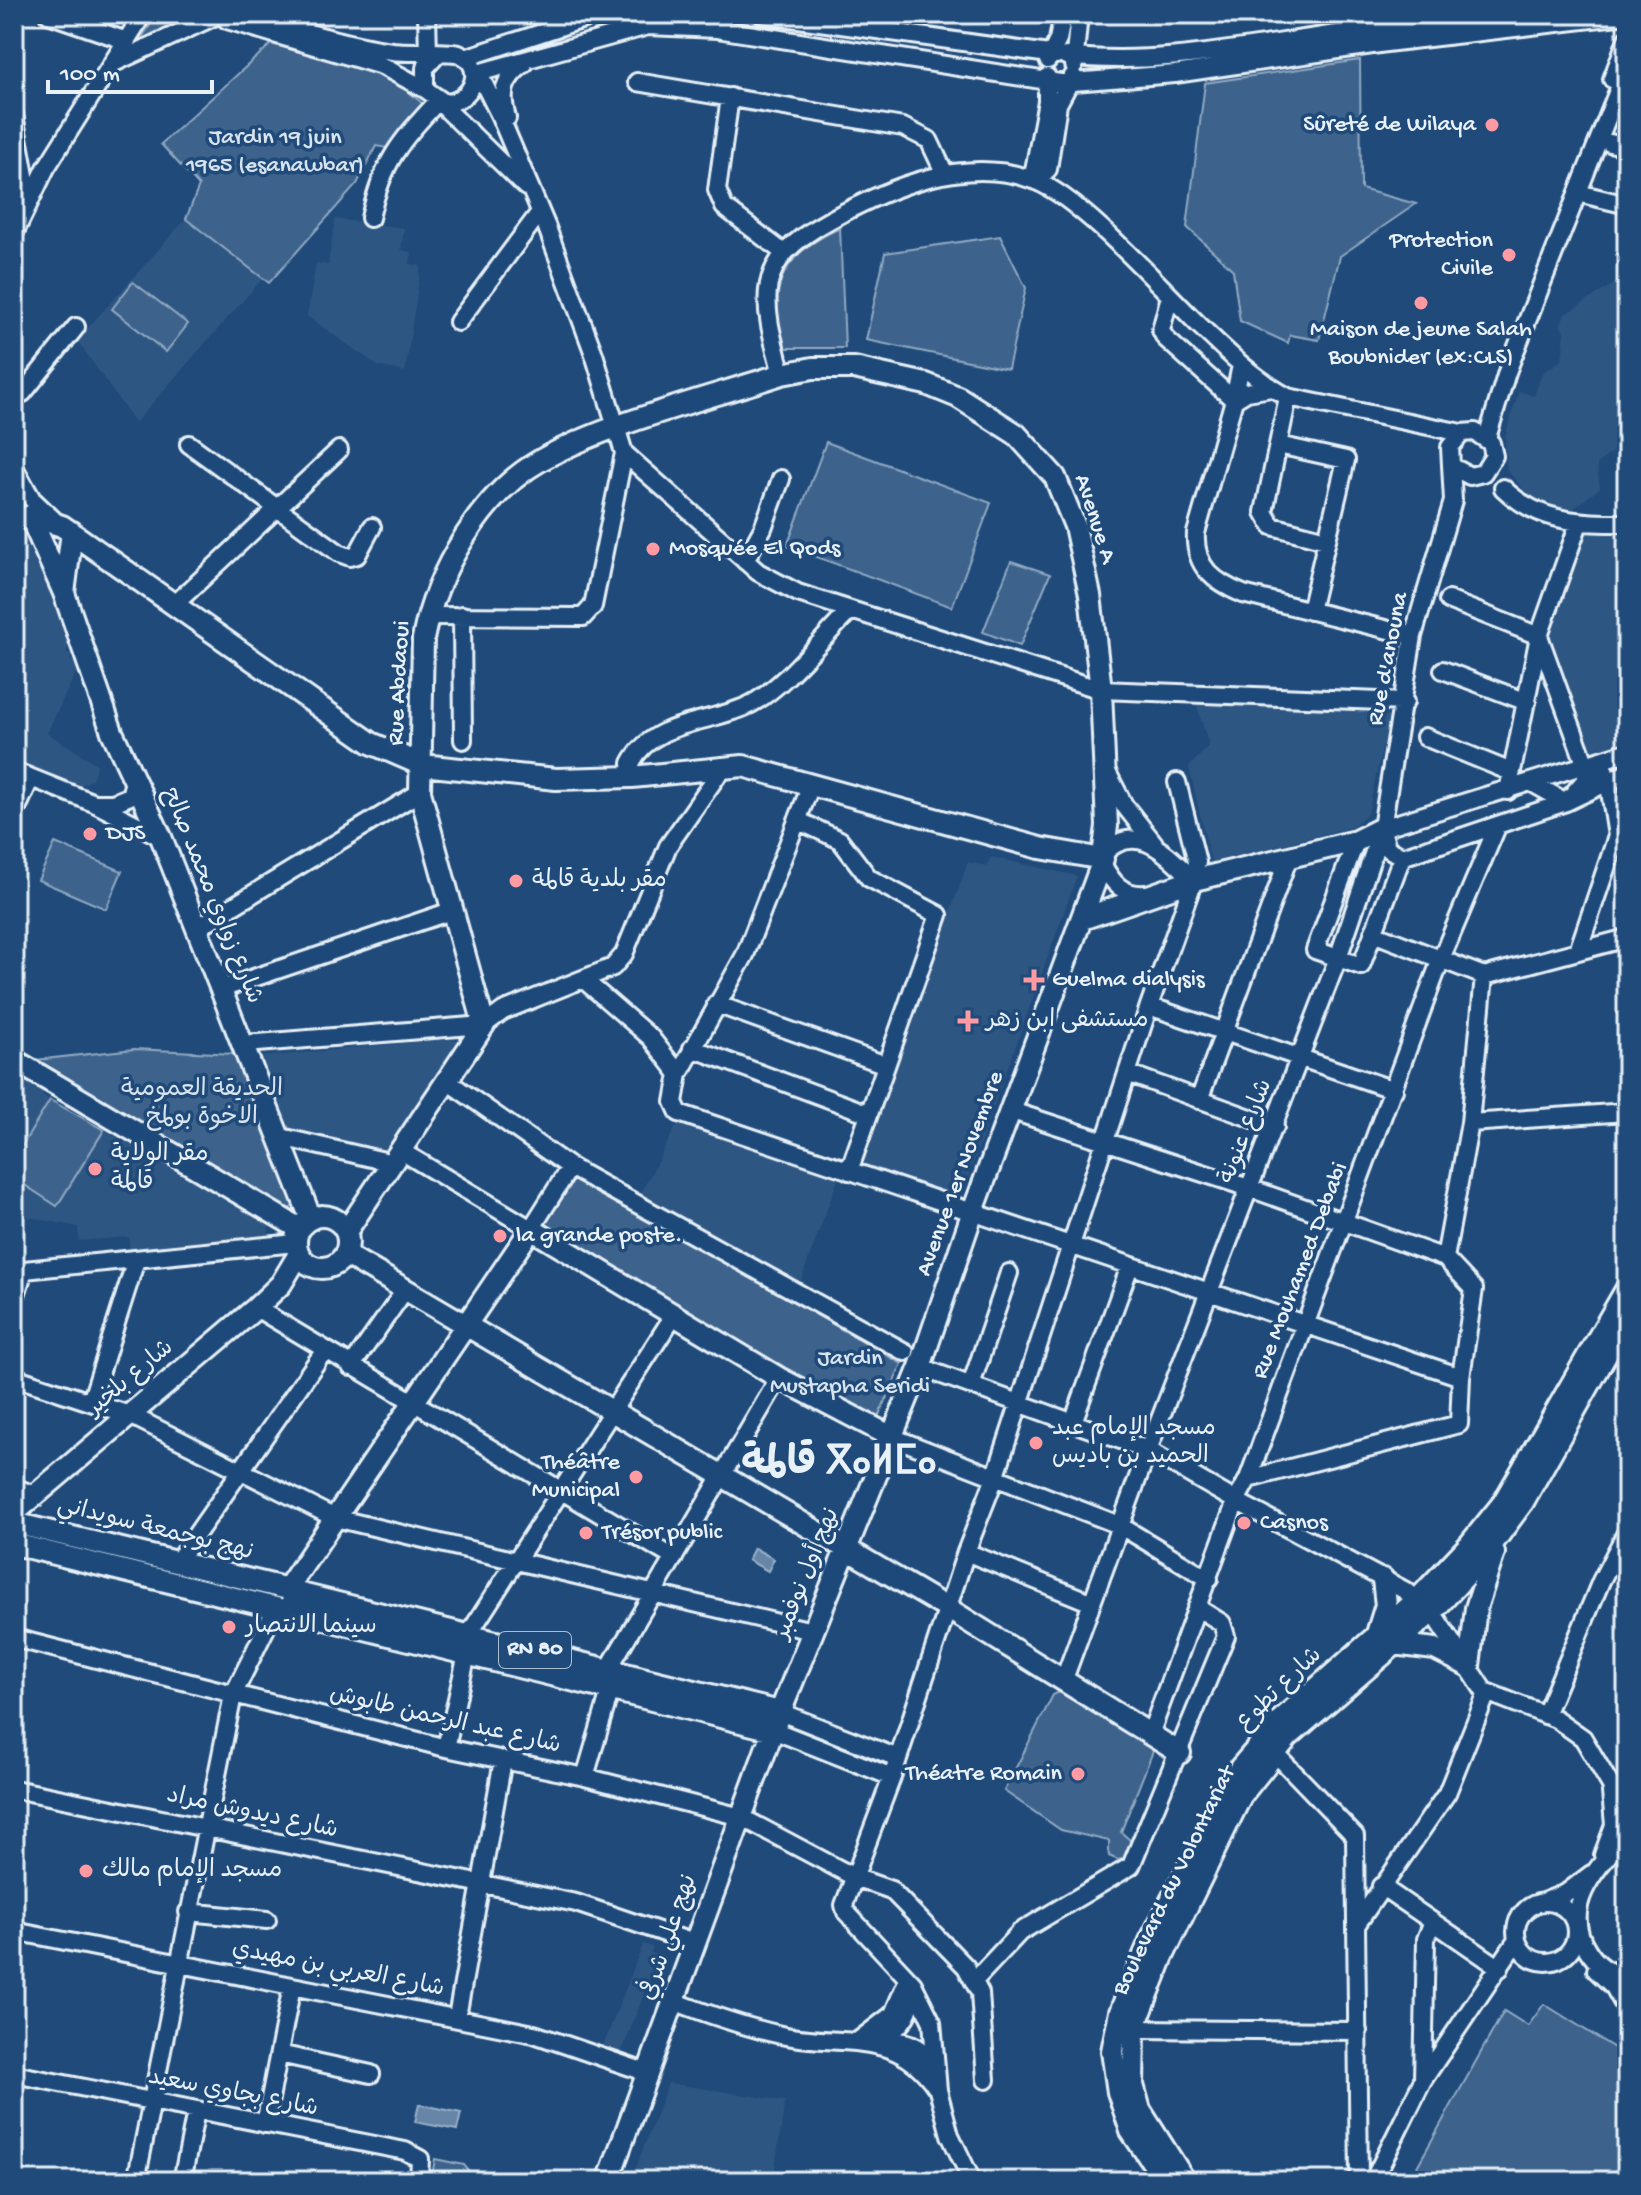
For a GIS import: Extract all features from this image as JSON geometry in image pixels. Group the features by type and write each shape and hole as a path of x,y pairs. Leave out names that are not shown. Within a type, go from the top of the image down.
{"main road":[{"name":"Avenue A","path":"619,428 782,374 813,368 854,368 926,384 985,412 1016,434 1038,455 1060,488 1083,556 1101,690 1107,826 1103,859"},
{"name":"Rue Abdaoui","path":"484,1025 420,792 423,639 428,616 461,545 515,479 540,461 619,428"},
{"path":"22,512 64,527 371,743 422,765 556,779 632,777 743,766 1040,848 1103,859"},
{"name":"شارع زواوي محمد صالح","path":"22,512 64,593 112,732 161,837 281,1137 304,1242"},
{"name":"شارع زواوي محمد صالح","path":"64,527 71,555 64,593"},
{"path":"46,555 97,553"},
{"path":"1082,919 1194,880 1356,841 1382,828"},
{"name":"Avenue 1er Novembre","path":"920,1367 972,1214 1103,859"},
{"path":"14,1060 304,1242 330,1266 345,1254 346,1232 484,1025"},
{"path":"304,1242 335,1219 346,1232"},
{"path":"284,1597 531,1229 779,1378 892,1437"},
{"name":"شارع بلخير","path":"24,1530 34,1495 256,1308 281,1284 304,1242"},
{"path":"345,1254 947,1608 1151,1732 1180,1753"},
{"name":"شارع تطوع","path":"1185,2181 1168,2172 1131,2131 1118,2092 1112,2051 1120,2012 1150,1941 1240,1768 1271,1731 1330,1688 1425,1606 1503,1503 1627,1288"},
{"path":"1425,1606 1502,1533 1523,1502 1627,1318"},
{"name":"نهج أول نوفمبر","path":"777,1721 920,1367"},
{"path":"24,1530 35,1519 34,1495"},
{"name":"نهج بوجمعة سويداني","path":"24,1530 177,1562 284,1597"},
{"name":"نهج بوجمعة سويداني","path":"24,1530 777,1721"},
{"path":"1383,1579 1384,1642 1435,1649 1469,1666 1479,1598 1502,1533"},
{"name":"Boulevard du Volontariat","path":"1168,2172 1140,2110 1133,2085 1134,2029 1163,1956 1241,1796 1274,1752 1330,1688"},
{"name":"نهج علي شرفي","path":"608,2181 777,1721"}],"street":[{"path":"48,14 127,41"},
{"path":"14,234 46,168 143,14"},
{"path":"114,63 219,14 248,17 389,51 449,52 465,58 599,14"},
{"path":"219,14 245,28 382,66 425,89 530,191"},
{"path":"425,89 425,68 432,54 427,14"},
{"path":"762,14 1061,68 1349,33 1539,14"},
{"path":"1061,68 1063,14"},
{"path":"1040,171 1061,68 1079,14"},
{"path":"474,74 631,29 681,25 1061,68 1175,74 1386,43 1627,15"},
{"path":"1563,227 1565,203 1627,39"},
{"path":"513,147 503,89 514,71 533,56"},
{"path":"428,616 583,617 593,606 624,453 619,428 540,212 493,103 465,58"},
{"path":"1503,488 1492,462 1494,449 1487,438 1507,372 1627,68"},
{"path":"370,218 377,185 388,161 438,101 462,100 474,83 474,74"},
{"path":"637,82 903,127 929,140 944,172"},
{"path":"730,97 717,190 724,207 784,253"},
{"path":"1563,227 1586,195 1627,97"},
{"path":"14,115 19,176 29,198"},
{"path":"1610,143 1627,147"},
{"path":"19,176 46,168"},
{"path":"782,374 766,302 774,269 784,253 830,219 944,172 978,171 1013,175 1040,171"},
{"path":"1040,171 1064,198 1241,365 1271,388 1288,397 1487,438"},
{"path":"1586,195 1627,205"},
{"path":"458,322 540,212"},
{"path":"1170,296 1161,330 1165,338 1234,400"},
{"path":"14,393 23,393 76,327"},
{"path":"1241,365 1196,533 1197,555 1207,573 1230,589 1413,636"},
{"path":"1453,501 1453,467 1449,454 1507,372"},
{"path":"1234,400 1247,392 1271,388"},
{"path":"1288,397 1264,512 1266,519 1280,529 1326,540"},
{"path":"189,444 350,557 357,555 372,527"},
{"path":"1278,445 1346,460 1310,611"},
{"path":"175,604 339,450"},
{"path":"624,453 745,561 798,593 850,611 1101,690 1405,702"},
{"path":"1453,501 1473,476 1492,462"},
{"path":"1453,467 1503,488 1519,503 1535,511 1579,523 1627,523"},
{"path":"14,469 22,512"},
{"path":"14,469 32,499 64,527"},
{"path":"745,561 763,528 781,479"},
{"name":"Rue d'anouna","path":"1382,828 1405,702 1413,636 1453,501"},
{"path":"1508,791 1539,636 1579,523"},
{"path":"1448,600 1539,636 1608,759 1626,779 1497,827 1402,857 1387,848 1382,828 1608,759"},
{"path":"632,777 631,763 647,743 686,724 738,709 760,698 850,611"},
{"path":"462,615 463,740"},
{"path":"1443,670 1527,702"},
{"path":"1425,737 1511,772"},
{"path":"1578,951 1617,836 1608,759"},
{"path":"1566,802 1608,759"},
{"path":"244,1044 484,1025 503,1011 613,967 624,954 668,846 724,766"},
{"path":"1106,770 1124,805 1155,845 1194,880"},
{"path":"14,771 94,803 161,837"},
{"path":"14,815 31,778"},
{"path":"94,803 113,803 130,796 135,778"},
{"path":"972,2181 950,2135 938,2090 932,2022 911,1982 846,1912 844,1905 892,1777 966,1552 996,1475 1149,1006 1194,880 1197,862 1177,782"},
{"path":"1532,783 1566,802"},
{"path":"811,785 745,955 679,1074 674,1102 679,1113 1461,1377"},
{"path":"197,928 420,792"},
{"path":"797,820 840,840 869,878 939,915 849,1171"},
{"name":"Rue Mouhamed Debabi","path":"1151,1732 1236,1501 1248,1479 1304,1325 1347,1221 1441,959 1497,827"},
{"name":"شارع عنونة","path":"1064,1679 1119,1525 1301,1058 1382,828"},
{"path":"1153,893 1137,895 1119,888 1103,859 1126,840 1141,839 1155,845"},
{"path":"1356,841 1315,950 1361,966 1402,857"},
{"path":"1199,1100 1289,857"},
{"path":"221,989 451,911"},
{"path":"1373,933 1484,976 1627,938"},
{"path":"1445,1258 1470,1123 1484,976"},
{"path":"584,980 662,1049 679,1074"},
{"path":"716,1004 886,1065"},
{"path":"1149,1006 1394,1090"},
{"path":"692,1048 869,1114"},
{"path":"1127,1073 1275,1127"},
{"path":"447,1081 570,1167 905,1352"},
{"path":"1012,1111 1347,1221 1445,1258 1474,1289 1461,1377 1459,1424 1248,1479"},
{"path":"1470,1123 1583,1112 1627,1112"},
{"path":"281,1137 397,1157 531,1229 570,1167"},
{"path":"14,1301 19,1270 304,1242"},
{"path":"91,1402 136,1260"},
{"path":"1073,1422 1130,1266"},
{"path":"971,1385 1009,1273"},
{"path":"351,1367 405,1290"},
{"path":"256,1308 674,1558"},
{"path":"446,1748 468,1644 562,1489 674,1315"},
{"path":"177,1562 325,1350"},
{"path":"920,1367 1148,1450 1383,1579 1425,1606 1487,1693 1545,1715 1583,1738 1627,1813"},
{"path":"14,1377 130,1415 335,1518 812,1631"},
{"path":"585,1777 610,1678 653,1594 779,1378"},
{"path":"892,1437 1119,1525 1209,1579"},
{"path":"14,1487 34,1495"},
{"path":"1545,1715 1601,1581 1627,1531"},
{"path":"966,1552 1092,1603"},
{"path":"136,2181 233,1695 284,1597"},
{"path":"986,2080 980,1993 974,1981 1020,1932 1131,1866 1226,1636 1222,1623 1198,1608"},
{"name":"شارع عبد الرحمن طابوش","path":"14,1638 446,1748 585,1777 741,1817 854,1877 891,1890 966,1967 974,1981"},
{"path":"1356,1924 1447,1793 1487,1693"},
{"path":"777,1721 898,1758"},
{"path":"777,1721 892,1777"},
{"path":"1274,1752 1355,1836 1359,2181"},
{"path":"457,2017 503,1760"},
{"path":"1517,1940 1529,1957 1543,1962 1562,1957 1571,1947 1575,1914 1614,1825 1610,1787"},
{"name":"شارع ديدوش مراد","path":"14,1789 480,1886 576,1903 694,1943"},
{"path":"1595,1871 1627,1834"},
{"path":"1373,2181 1423,2080 1517,1940 1519,1918 1526,1910 1566,1893 1627,1850"},
{"path":"1381,1886 1500,1968"},
{"path":"1543,1902 1566,1909 1599,1964 1611,1973 1627,1977"},
{"path":"188,1912 267,1920"},
{"path":"1423,2080 1426,1939 1432,1924"},
{"name":"شارع العربي بن مهيدي","path":"14,1931 534,2034 648,2073"},
{"path":"1571,1947 1614,1987 1627,2010"},
{"path":"865,2041 893,2014 911,1982"},
{"path":"265,2124 292,1986"},
{"path":"676,2002 779,2034 865,2041 900,2039 919,2047 935,2063"},
{"path":"1134,2029 1358,2031"},
{"path":"865,2041 912,2059 923,2068 938,2090"},
{"path":"279,2054 371,2074"},
{"name":"شارع بجاوي سعيد","path":"14,2074 405,2151 420,2159 419,2181"},
{"path":"182,2181 196,2111"}],"shaded area":[{"path":"186,219 262,279 135,423 77,340"},
{"path":"335,219 404,228 401,250 412,252 410,264 421,266 405,372 378,366 307,316 316,263 328,265"},
{"path":"1627,276 1627,385 1614,404 1627,423 1627,440 1597,464 1600,488 1569,512 1533,501 1507,470 1505,437 1519,391 1534,396 1543,372 1562,360 1565,333 1560,325 1565,314"},
{"path":"14,513 71,641 66,653 72,655 70,660 80,664 47,733 97,764 92,780 79,786 68,787 14,764"},
{"path":"1627,529 1627,747 1591,761 1543,639 1588,530"},
{"path":"1196,703 1378,707 1389,718 1368,813 1352,827 1211,862 1189,767 1209,746"},
{"name":"مستشفى ابن زهر","path":"991,857 1077,876 960,1200 860,1165 968,862 986,866"},
{"path":"463,1040 389,1151 293,1137 262,1057"},
{"name":"مقر الولاية قالمة","path":"14,1073 44,1090 42,1095 45,1097 270,1223 266,1244 130,1253 129,1237 79,1241 78,1227 14,1214"},
{"path":"678,1123 839,1176 798,1289 638,1198"},
{"path":"754,1548 774,1559 768,1571 748,1560"},
{"path":"643,1944 653,1947 651,1953 659,1956 620,2056 602,2049"},
{"path":"668,2083 785,2101 773,2181 631,2181"},
{"path":"419,2104 461,2113 457,2130 415,2122"}],"green space":[{"path":"165,14 184,18 140,40 153,21"},
{"name":"Jardin 19 juin 1965 (esanawbar)","path":"271,44 392,78 428,108 387,148 376,146 357,184 269,283 186,219 199,186 161,144"},
{"path":"1360,60 1361,189 1416,204 1340,256 1319,340 1290,335 1288,343 1240,321 1233,270 1187,227 1205,83"},
{"path":"840,228 845,348 784,348 777,307 784,275 804,249"},
{"path":"1000,236 1026,288 1008,369 866,340 885,253"},
{"path":"133,282 188,324 166,352 112,309"},
{"path":"826,442 991,503 952,607 787,546"},
{"path":"1011,561 1050,574 1020,646 983,632"},
{"path":"55,843 122,871 106,909 38,880"},
{"name":"الحديقة العمومية الاخوة بولمخ","path":"134,1049 235,1054 300,1201 283,1214 36,1060"},
{"path":"50,1100 104,1130 57,1206 14,1178 14,1159"},
{"name":"Jardin Mustapha Seridi","path":"576,1177 902,1364 874,1426 543,1228"},
{"path":"1068,1688 1157,1741 1121,1832 1133,1843 1125,1858 1118,1860 1109,1856 1109,1841 1061,1830 1004,1791 1053,1695"},
{"path":"1544,2004 1627,2056 1627,2181 1409,2181 1504,2011 1528,2026"},
{"path":"435,2159 464,2165 477,2181 431,2181"}],"place":[{"name":"Sûreté de Wilaya","path":"1492,125"},
{"name":"Protection Civile","path":"1509,255"},
{"name":"Maison de jeune Salah Boubnider (ex:CLS)","path":"1421,303"},
{"name":"Mosquée El Qods","path":"653,549"},
{"name":"DJS","path":"90,834"},
{"name":"مقر بلدية قالمة","path":"516,881"},
{"name":"Guelma dialysis","path":"1034,980"},
{"name":"مستشفى ابن زهر","path":"968,1021"},
{"name":"مقر الولاية قالمة","path":"95,1169"},
{"name":"la grande poste.","path":"500,1236"},
{"name":"مسجد الإمام عبد الحميد بن باديس","path":"1036,1443"},
{"name":"Théâtre Municipal","path":"636,1477"},
{"name":"Casnos","path":"1244,1523"},
{"name":"Trésor public","path":"586,1533"},
{"name":"سينما الانتصار","path":"229,1627"},
{"name":"Théatre Romain","path":"1078,1774"},
{"name":"مسجد الإمام مالك","path":"86,1871"}],"district":[{"name":"قالمة ⴳⴰⵍⵎⴰ","path":"839,1465"}]}
